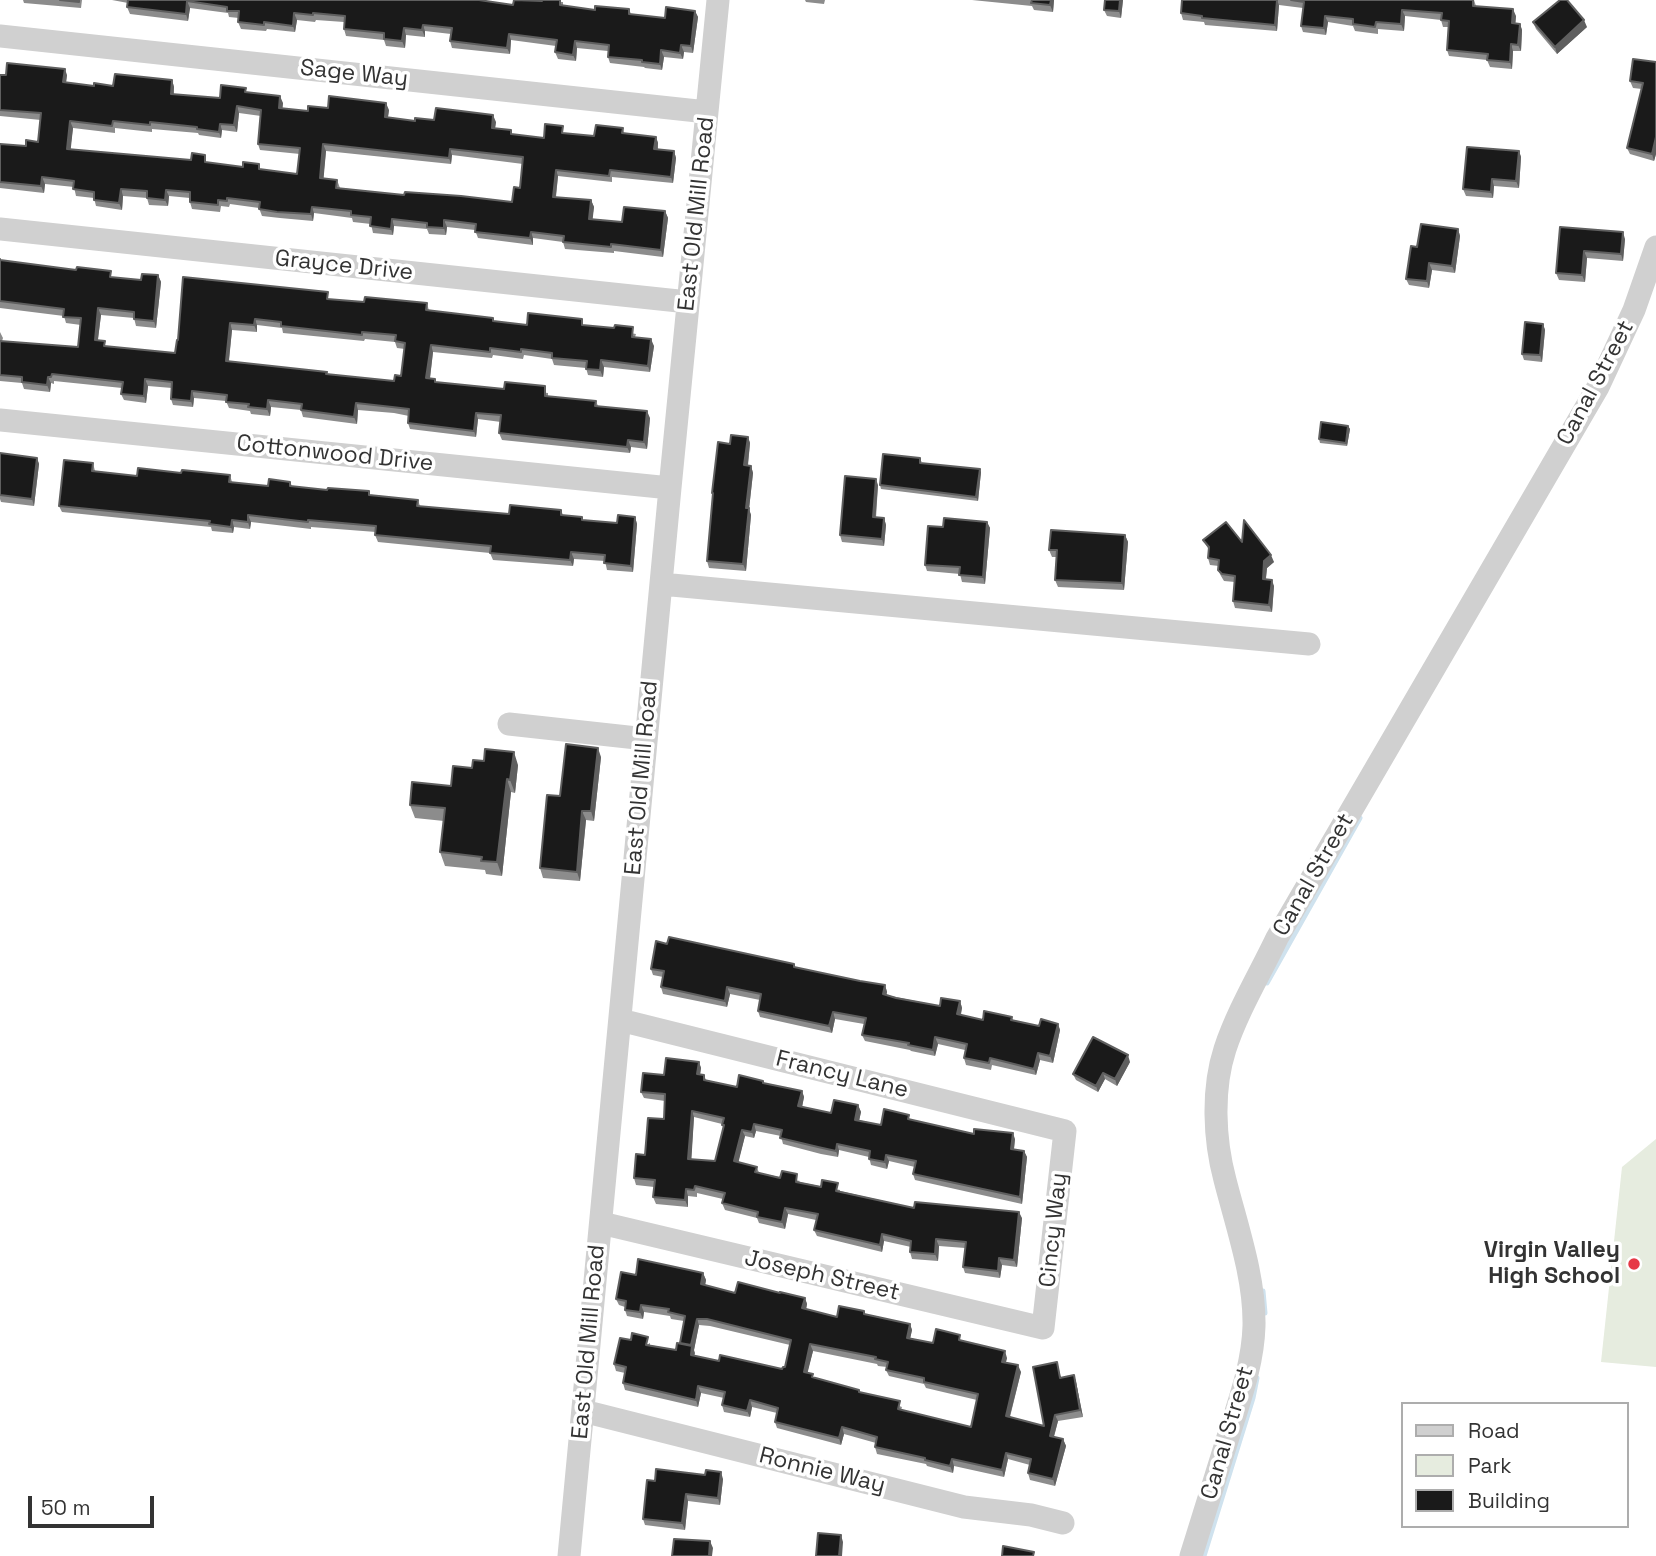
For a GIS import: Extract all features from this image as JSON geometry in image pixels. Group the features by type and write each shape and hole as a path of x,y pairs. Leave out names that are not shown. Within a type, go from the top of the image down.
{"street":[{"name":"East Old Mill Road","path":"569,1556 718,0"},
{"name":"Sage Way","path":"0,36 707,112"},
{"name":"Grayce Drive","path":"0,229 688,302"},
{"name":"Canal Street","path":"1191,1556 1253,1344 1254,1310 1242,1243 1219,1146 1217,1096 1225,1051 1238,1018 1278,938 1598,387 1634,310 1656,247"},
{"name":"Cottonwood Drive","path":"0,421 670,488"},
{"path":"661,584 1309,644"},
{"path":"509,724 646,739"},
{"name":"Francy Lane","path":"620,1020 1065,1131"},
{"name":"Cincy Way","path":"1043,1328 1065,1131"},
{"name":"Joseph Street","path":"601,1223 1043,1328"},
{"name":"Ronnie Way","path":"583,1411 964,1507 1031,1515 1063,1523"}],"green space":[{"path":"1656,1139 1656,1367 1601,1362 1622,1167"}],"building":[{"path":"128,0 479,0 513,5 514,0 560,0 560,5 595,10 595,6 629,9 629,14 665,18 666,7 695,11 691,46 681,45 680,53 661,50 660,64 608,57 609,45 575,41 573,55 555,52 557,40 509,34 507,48 450,41 452,28 423,25 422,30 404,28 402,41 384,39 384,33 344,29 345,16 294,13 293,26 264,22 264,25 238,22 239,11 227,11 227,7 187,1 186,14 127,7"},
{"path":"1032,0 1051,0 1050,5 1031,3"},
{"path":"1105,0 1120,0 1119,11 1104,10"},
{"path":"1182,0 1277,0 1275,25 1202,18 1181,13"},
{"path":"1291,0 1473,0 1473,6 1513,9 1512,23 1520,24 1518,45 1511,44 1510,62 1487,60 1488,54 1447,50 1449,21 1441,20 1442,13 1402,10 1401,24 1376,22 1375,27 1353,24 1353,19 1325,16 1324,28 1301,26 1304,2"},
{"path":"1560,0 1567,0 1584,20 1555,47 1533,22"},
{"path":"1633,59 1656,62 1656,137 1652,154 1627,148 1643,83 1630,81"},
{"path":"7,63 65,69 63,82 94,86 94,83 113,86 115,74 172,80 171,94 220,98 221,85 246,88 245,92 280,96 279,108 308,111 308,106 328,108 329,96 386,103 385,117 415,121 415,118 434,120 436,108 493,115 492,128 511,130 511,134 544,138 545,124 563,126 562,133 594,136 596,125 623,128 622,133 656,137 654,149 674,151 671,177 610,170 609,176 556,170 553,197 591,200 589,219 622,222 624,207 665,211 661,250 563,242 564,236 531,232 530,238 475,232 476,224 444,220 444,228 392,219 391,229 370,226 371,217 351,215 351,211 312,207 311,214 277,212 259,209 260,202 227,198 227,201 218,200 218,205 190,202 190,192 166,190 165,200 147,198 147,191 121,189 119,203 94,200 94,192 73,189 74,181 42,177 41,186 0,182 0,144 26,146 26,140 38,142 41,113 0,110 0,75 6,75","holes":["237,106 261,110 258,144 300,148 297,174 259,169 259,164 243,162 243,167 205,162 205,155 192,153 191,160 67,149 70,121 112,126 113,121 150,125 150,122 219,132 220,124 234,125","323,144 449,158 450,149 523,157 520,188 514,187 512,202 336,188 337,180 320,178"]},
{"path":"1467,147 1519,151 1516,181 1492,179 1491,192 1463,189"},
{"path":"1421,224 1458,229 1452,266 1429,263 1427,281 1406,279 1411,246 1417,247"},
{"path":"1560,227 1623,232 1621,254 1584,251 1582,275 1556,273"},
{"path":"0,260 76,270 77,267 111,271 110,277 141,280 142,274 158,275 154,321 134,319 134,312 98,308 95,340 105,341 104,346 175,353 183,277 328,292 327,299 364,302 365,297 427,303 426,310 527,325 528,313 582,319 582,325 633,327 632,337 651,339 648,366 601,360 600,370 586,369 587,361 552,358 552,353 490,348 490,352 431,345 426,378 435,379 435,382 504,389 505,382 545,386 545,396 596,401 595,406 647,411 644,442 628,440 627,447 499,433 501,415 476,413 474,431 408,423 409,409 356,403 354,417 301,410 302,404 268,400 267,409 248,407 249,404 226,402 227,395 192,391 191,401 171,399 172,382 145,379 144,396 121,394 123,382 52,374 48,377 47,385 22,382 22,377 0,375 0,341 78,347 81,318 63,317 64,309 0,301","holes":["255,319 281,322 281,326 362,335 362,332 396,335 395,341 405,343 401,376 395,375 394,381 226,361 230,323 254,325"]},
{"path":"1525,322 1543,324 1540,355 1522,354"},
{"path":"1321,422 1348,426 1346,443 1319,439"},
{"path":"731,435 748,437 744,465 751,466 743,564 707,561 718,442 730,444"},
{"path":"0,453 37,458 32,499 0,495"},
{"path":"883,454 920,458 920,463 980,469 976,497 880,485"},
{"path":"64,460 93,463 92,471 137,476 138,468 181,473 182,470 230,475 229,482 268,486 269,479 290,482 290,486 369,491 369,495 418,500 417,506 509,514 510,505 561,510 561,515 582,517 582,520 617,523 618,515 635,517 631,566 604,563 605,555 571,552 570,560 490,553 491,546 375,535 376,526 248,515 248,522 232,520 231,527 209,524 210,521 59,506"},
{"path":"845,476 876,479 873,517 884,518 882,539 840,535"},
{"path":"944,518 987,522 983,577 959,575 960,567 925,565 928,526 943,527"},
{"path":"1244,520 1271,555 1264,561 1263,579 1272,580 1269,605 1233,601 1235,576 1222,574 1218,570 1219,560 1208,558 1209,547 1203,540 1226,522 1242,542"},
{"path":"1051,530 1125,535 1122,583 1055,580 1057,550 1049,550"},
{"path":"566,744 598,748 591,811 582,811 577,872 540,868 547,795 560,796"},
{"path":"485,749 514,752 510,780 507,779 497,862 481,861 482,857 440,852 445,808 410,805 412,782 451,786 453,766 472,768 473,760 484,761"},
{"path":"669,937 794,964 794,967 885,985 883,994 896,998 940,1006 941,998 960,1001 957,1014 983,1020 984,1011 1039,1026 1041,1019 1058,1024 1050,1056 1038,1053 1034,1069 990,1058 989,1063 964,1058 967,1044 935,1037 933,1050 862,1035 866,1018 833,1012 829,1026 758,1011 761,994 727,987 725,1001 661,987 664,971 651,969 656,941 667,944"},
{"path":"1093,1037 1128,1055 1115,1079 1103,1073 1096,1086 1073,1074"},
{"path":"666,1058 699,1062 697,1074 704,1075 704,1080 737,1087 739,1075 802,1091 798,1106 831,1113 834,1100 858,1105 855,1120 881,1125 884,1109 909,1115 908,1119 974,1134 974,1129 1013,1133 1011,1149 1024,1151 1020,1197 913,1174 916,1161 886,1155 885,1162 869,1159 870,1151 837,1144 836,1151 818,1147 780,1138 782,1130 754,1124 752,1132 742,1130 734,1161 757,1167 755,1172 780,1178 782,1171 797,1174 796,1182 821,1187 822,1180 838,1183 836,1191 914,1208 915,1202 1019,1212 1014,1260 999,1258 998,1271 963,1267 966,1242 936,1239 935,1254 910,1252 911,1241 882,1234 880,1245 814,1230 818,1214 785,1208 782,1222 757,1217 758,1212 722,1203 725,1193 695,1186 694,1190 686,1189 685,1200 653,1197 655,1180 634,1178 636,1154 645,1155 648,1118 664,1119 665,1094 641,1092 643,1073 664,1075","holes":["692,1111 724,1118 715,1161 688,1159"]},
{"path":"638,1259 703,1273 701,1284 735,1293 738,1282 805,1298 802,1308 837,1317 839,1306 910,1324 907,1338 933,1343 936,1329 960,1335 959,1340 1005,1351 1002,1362 1018,1365 1006,1416 1044,1426 1033,1367 1057,1362 1060,1378 1074,1375 1080,1410 1055,1415 1050,1436 1063,1439 1053,1479 1028,1473 1031,1459 1006,1453 1002,1470 952,1459 950,1466 875,1447 877,1437 842,1427 839,1438 775,1422 778,1408 750,1400 747,1411 722,1405 725,1392 698,1386 696,1400 623,1383 626,1367 614,1364 620,1338 631,1340 632,1333 648,1337 646,1345 676,1350 677,1343 692,1346 691,1355 719,1361 720,1355 782,1369 785,1367 791,1340 707,1319 697,1319 691,1345 680,1343 685,1316 668,1312 669,1309 641,1305 640,1312 625,1310 626,1301 616,1299 621,1272 636,1275","holes":["810,1344 876,1357 875,1359 888,1362 886,1370 978,1394 971,1427 898,1409 900,1401 859,1392 804,1372"]},
{"path":"656,1469 705,1475 706,1470 721,1472 718,1498 686,1494 682,1523 643,1519 647,1480 655,1481"},
{"path":"818,1533 841,1535 839,1556 816,1556"},
{"path":"674,1539 710,1541 709,1556 672,1556"},
{"path":"1003,1546 1034,1552 1033,1556 1002,1556"}],"waterway":[{"path":"1267,983 1360,818"},
{"path":"1263,1291 1265,1313"},
{"path":"1204,1556 1257,1378"}],"place":[{"name":"Virgin Valley High School","path":"1634,1264"}]}
